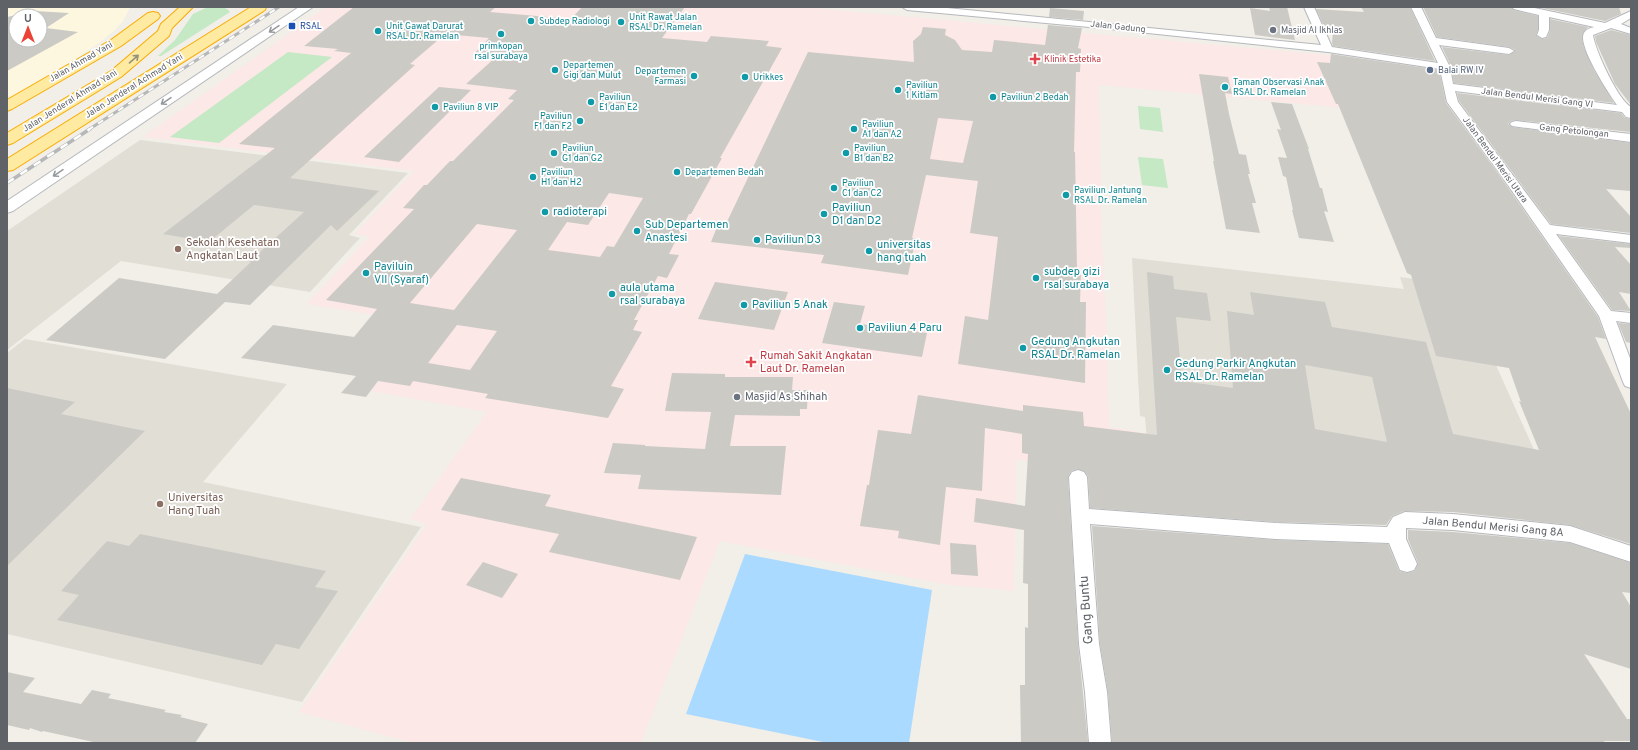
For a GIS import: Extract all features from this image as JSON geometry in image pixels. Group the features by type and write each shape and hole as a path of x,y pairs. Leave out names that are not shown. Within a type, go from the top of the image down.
{"highway":[{"path":"165,30 187,7"},
{"path":"165,30 195,7"},
{"name":"Jalan Jenderal Achmad Yani","path":"7,166 260,7"},
{"path":"154,11 165,30"},
{"name":"Jalan Ahmad Yani","path":"7,106 116,43 154,11"},
{"path":"7,156 233,11"},
{"name":"Jalan Jenderal Ahmad Yani","path":"7,140 116,74 165,30"}],"street":[{"path":"7,208 307,7"},
{"name":"Jalan Gadung","path":"907,7 1107,25 1328,49 1445,67"},
{"path":"1310,7 1328,49"},
{"name":"Jalan Bendul Merisi Utara","path":"1416,7 1445,67 1453,102 1546,229 1606,315 1631,382"},
{"path":"1517,7 1631,31"},
{"path":"1542,35 1544,30 1544,13"},
{"path":"1629,111 1606,78 1590,48 1588,34 1631,14"},
{"path":"1433,41 1509,51"},
{"name":"Jalan Bendul Merisi Gang VI","path":"1449,87 1629,111"},
{"name":"Gang Petolongan","path":"1516,124 1631,138"},
{"path":"1546,229 1631,239"},
{"path":"1606,315 1631,318"},
{"name":"Gang Buntu","path":"1078,477 1089,644 1096,692 1100,743"},
{"path":"1080,516 1274,531 1395,536 1408,564"},
{"name":"Jalan Bendul Merisi Gang 8A","path":"1395,536 1397,524 1400,521 1453,522 1570,534 1631,554"}],"shaded area":[{"path":"7,7 130,7 123,21 115,30 99,43 7,101"},
{"name":"Rumah Sakit Angkatan Laut Dr. Ramelan","path":"326,7 804,7 1349,57 1375,111 1099,85 1102,241 1107,334 1109,427 1140,432 1143,474 1016,460 1014,591 949,585 720,541 641,743 413,743 299,712 427,524 410,519 487,412 371,391 426,323 307,304 369,237 355,234 414,171 143,137"},
{"name":"Sekolah Kesehatan Angkatan Laut","path":"140,140 408,173 349,235 360,238 310,292 121,261 7,350 7,231"},
{"path":"1132,258 1404,289 1400,277 1460,285 1552,490 1150,473 1145,417 1140,416"},
{"name":"Universitas Hang Tuah","path":"25,339 287,384 203,482 421,527 302,702 7,634 7,353"}],"green space":[{"path":"208,7 223,7 230,12 161,56 158,56 175,40 193,14"},
{"path":"288,52 332,57 219,143 170,137"},
{"path":"1138,106 1160,108 1163,132 1140,129"},
{"path":"1138,157 1163,159 1168,188 1142,185"}],"water":[{"path":"745,554 932,590 909,743 828,743 686,714"}],"building":[{"path":"354,7 496,7 490,12 571,19 582,7 685,7 662,38 707,42 711,36 769,41 766,46 782,48 720,158 722,158 691,214 689,214 669,254 679,255 667,278 658,276 634,320 638,320 633,330 642,332 611,386 624,389 608,418 485,398 488,394 413,381 410,386 378,381 366,397 341,393 356,376 241,358 273,325 354,337 377,309 326,300 414,209 403,208 424,185 427,185 450,161 453,161 514,100 508,99 517,90 466,84 497,56 474,54 489,38 445,34 410,64 415,65 290,178 379,191 337,231 331,225 250,305 225,302 165,359 46,340 119,278 217,294 251,262 249,262 304,212 254,205 209,242 163,234 275,148 239,144 351,53 334,51 338,49 304,46","holes":["609,193 643,198 614,247 607,246 600,257 548,250 567,222 588,225","477,224 517,230 454,310 410,303","457,325 497,331 470,370 428,363"]},
{"path":"1269,7 1287,7 1295,40 1255,35 1250,8 1270,11"},
{"path":"1361,7 1410,7 1435,61 1333,46 1333,31 1326,30 1316,9 1364,12"},
{"path":"1423,7 1510,7 1514,10 1538,16 1538,30 1536,35 1542,39 1547,38 1550,31 1550,19 1588,27 1583,33 1582,39 1584,48 1594,70 1614,103 1454,83 1451,66 1442,47 1509,55 1515,50 1509,47 1437,37"},
{"path":"1537,7 1619,7 1621,14 1605,21"},
{"path":"1050,8 1084,11 1083,20 1049,17"},
{"path":"48,12 69,13 48,27"},
{"path":"7,17 8,48 48,48 48,28 78,32 7,71"},
{"path":"1048,25 1082,28 1078,48 1081,49 1080,72 1076,72 1074,152 1077,271 1081,271 1080,302 1086,302 1085,383 958,364 965,316 988,320 998,237 970,233 978,181 926,175 912,238 916,238 908,275 821,263 824,255 711,242 717,227 724,228 808,52 914,62 913,41 921,34 923,27 946,29 945,35 955,40 962,50 992,52 994,40 1045,45","holes":["938,118 973,121 963,163 930,159"]},
{"path":"1611,30 1631,35 1631,105 1615,84 1596,42 1595,36"},
{"path":"1331,54 1439,70 1446,103 1495,169 1598,317 1606,339 1595,337 1631,414 1631,544 1570,525 1453,512 1404,511 1392,516 1386,525 1275,522 1090,508 1088,476 1084,471 1078,469 1071,471 1068,477 1078,644 1088,743 1021,743 1020,685 1025,685 1025,627 1028,628 1028,584 1023,583 1024,530 974,522 976,498 1025,506 1028,454 1022,453 1022,434 985,428 982,491 946,487 940,545 898,538 899,531 860,526 867,485 869,485 878,430 911,434 918,395 1023,411 1023,405 1083,412 1084,426 1157,435 1147,272 1173,276 1174,289 1207,293 1211,321 1176,317 1182,381 1233,388 1227,311 1254,315 1250,292 1325,302 1332,327 1426,342 1453,434 1539,450 1519,401 1521,402 1509,368 1436,356 1411,275 1407,273 1338,104 1336,104 1317,62 1330,63","holes":["1305,365 1372,377 1387,442 1315,429"]},
{"path":"1199,74 1228,77 1232,94 1225,93 1229,114 1239,154 1246,155 1250,174 1248,174 1256,203 1252,203 1260,233 1226,229"},
{"name":"Paviliun 8 VIP","path":"439,87 471,90 399,162 364,157"},
{"path":"1457,93 1621,113 1625,118 1631,119 1631,132 1516,120 1511,121 1508,124 1512,127 1631,143 1631,191 1606,189 1631,217 1631,233 1551,224 1459,101"},
{"path":"1271,102 1292,104 1309,149 1320,188 1322,188 1328,212 1324,211 1334,242 1299,238 1286,177 1283,176 1278,157 1287,158 1277,129 1281,130"},
{"path":"1559,236 1631,244 1631,248 1615,247 1631,265 1631,294 1619,292 1631,311 1612,310"},
{"name":"Paviliun 5 Anak","path":"715,282 788,292 774,330 698,319"},
{"name":"Paviliun 4 Paru","path":"834,302 865,306 860,324 927,333 922,357 822,343"},
{"path":"1618,323 1631,324 1631,343 1626,342"},
{"path":"672,373 725,374 725,377 793,377 792,390 808,390 807,409 800,409 800,416 735,415 730,446 786,446 781,495 638,489 641,475 604,473 613,443 705,449 711,412 665,411"},
{"path":"7,388 75,402 61,414 145,431 7,566"},
{"path":"461,478 551,495 545,506 697,537 680,580 549,552 559,534 441,510"},
{"path":"1092,526 1275,540 1388,544 1399,571 1407,573 1415,571 1418,563 1408,539 1408,530 1453,532 1570,543 1631,563 1631,593 1622,592 1631,607 1631,669 1584,654 1627,719 1631,719 1631,741 1604,741 1605,743 1112,743 1108,692 1100,644"},
{"path":"140,534 326,571 315,587 338,591 299,649 276,644 262,665 57,620 79,595 61,591 107,541 129,546"},
{"path":"950,543 976,545 978,576 951,574"},
{"path":"483,562 518,574 502,598 466,585"},
{"path":"7,672 35,678 23,692 81,704 92,690 111,694 108,698 166,710 164,712 182,715 180,717 208,724 195,743 98,743 42,732 30,728 29,730 7,725"}],"railway":[{"path":"88,130 279,7"},
{"path":"7,183 90,129"}],"place":[{"name":"Subdep Radiologi","path":"531,21"},
{"name":"Unit Rawat Jalan RSAL Dr. Ramelan","path":"621,22"},
{"name":"RSAL","path":"292,26"},
{"name":"Masjid Al Ikhlas","path":"1273,30"},
{"name":"Unit Gawat Darurat RSAL Dr. Ramelan","path":"378,31"},
{"name":"primkopan rsal surabaya","path":"501,34"},
{"name":"Klinik Estetika","path":"1035,59"},
{"name":"Departemen Gigi dan Mulut","path":"555,70"},
{"name":"Balai RW IV","path":"1430,70"},
{"name":"Departemen Farmasi","path":"694,76"},
{"name":"Urikkes","path":"745,77"},
{"name":"Taman Observasi Anak RSAL Dr. Ramelan","path":"1225,87"},
{"name":"Paviliun 1 Kitlam","path":"898,90"},
{"name":"Paviliun 2 Bedah","path":"993,97"},
{"name":"Paviliun E1 dan E2","path":"591,102"},
{"name":"Paviliun 8 VIP","path":"435,107"},
{"name":"Paviliun F1 dan F2","path":"580,121"},
{"name":"Paviliun A1 dan A2","path":"854,129"},
{"name":"Paviliun G1 dan G2","path":"554,153"},
{"name":"Paviliun B1 dan B2","path":"846,153"},
{"name":"Departemen Bedah","path":"677,172"},
{"name":"Paviliun H1 dan H2","path":"533,177"},
{"name":"Paviliun C1 dan C2","path":"834,188"},
{"name":"Paviliun Jantung RSAL Dr. Ramelan","path":"1066,195"},
{"name":"radioterapi","path":"545,212"},
{"name":"Paviliun D1 dan D2","path":"824,214"},
{"name":"Sub Departemen Anastesi","path":"637,231"},
{"name":"Paviliun D3","path":"757,240"},
{"name":"Sekolah Kesehatan Angkatan Laut","path":"178,249"},
{"name":"universitas hang tuah","path":"869,251"},
{"name":"Paviluin VII (Syaraf)","path":"366,273"},
{"name":"subdep gizi rsal surabaya","path":"1036,278"},
{"name":"aula utama rsal surabaya","path":"612,294"},
{"name":"Paviliun 5 Anak","path":"744,305"},
{"name":"Paviliun 4 Paru","path":"860,328"},
{"name":"Gedung Angkutan RSAL Dr. Ramelan","path":"1023,348"},
{"name":"Rumah Sakit Angkatan Laut Dr. Ramelan","path":"751,362"},
{"name":"Gedung Parkir Angkutan RSAL Dr. Ramelan","path":"1167,370"},
{"name":"Masjid As Shihah","path":"737,397"},
{"name":"Universitas Hang Tuah","path":"160,504"}]}
